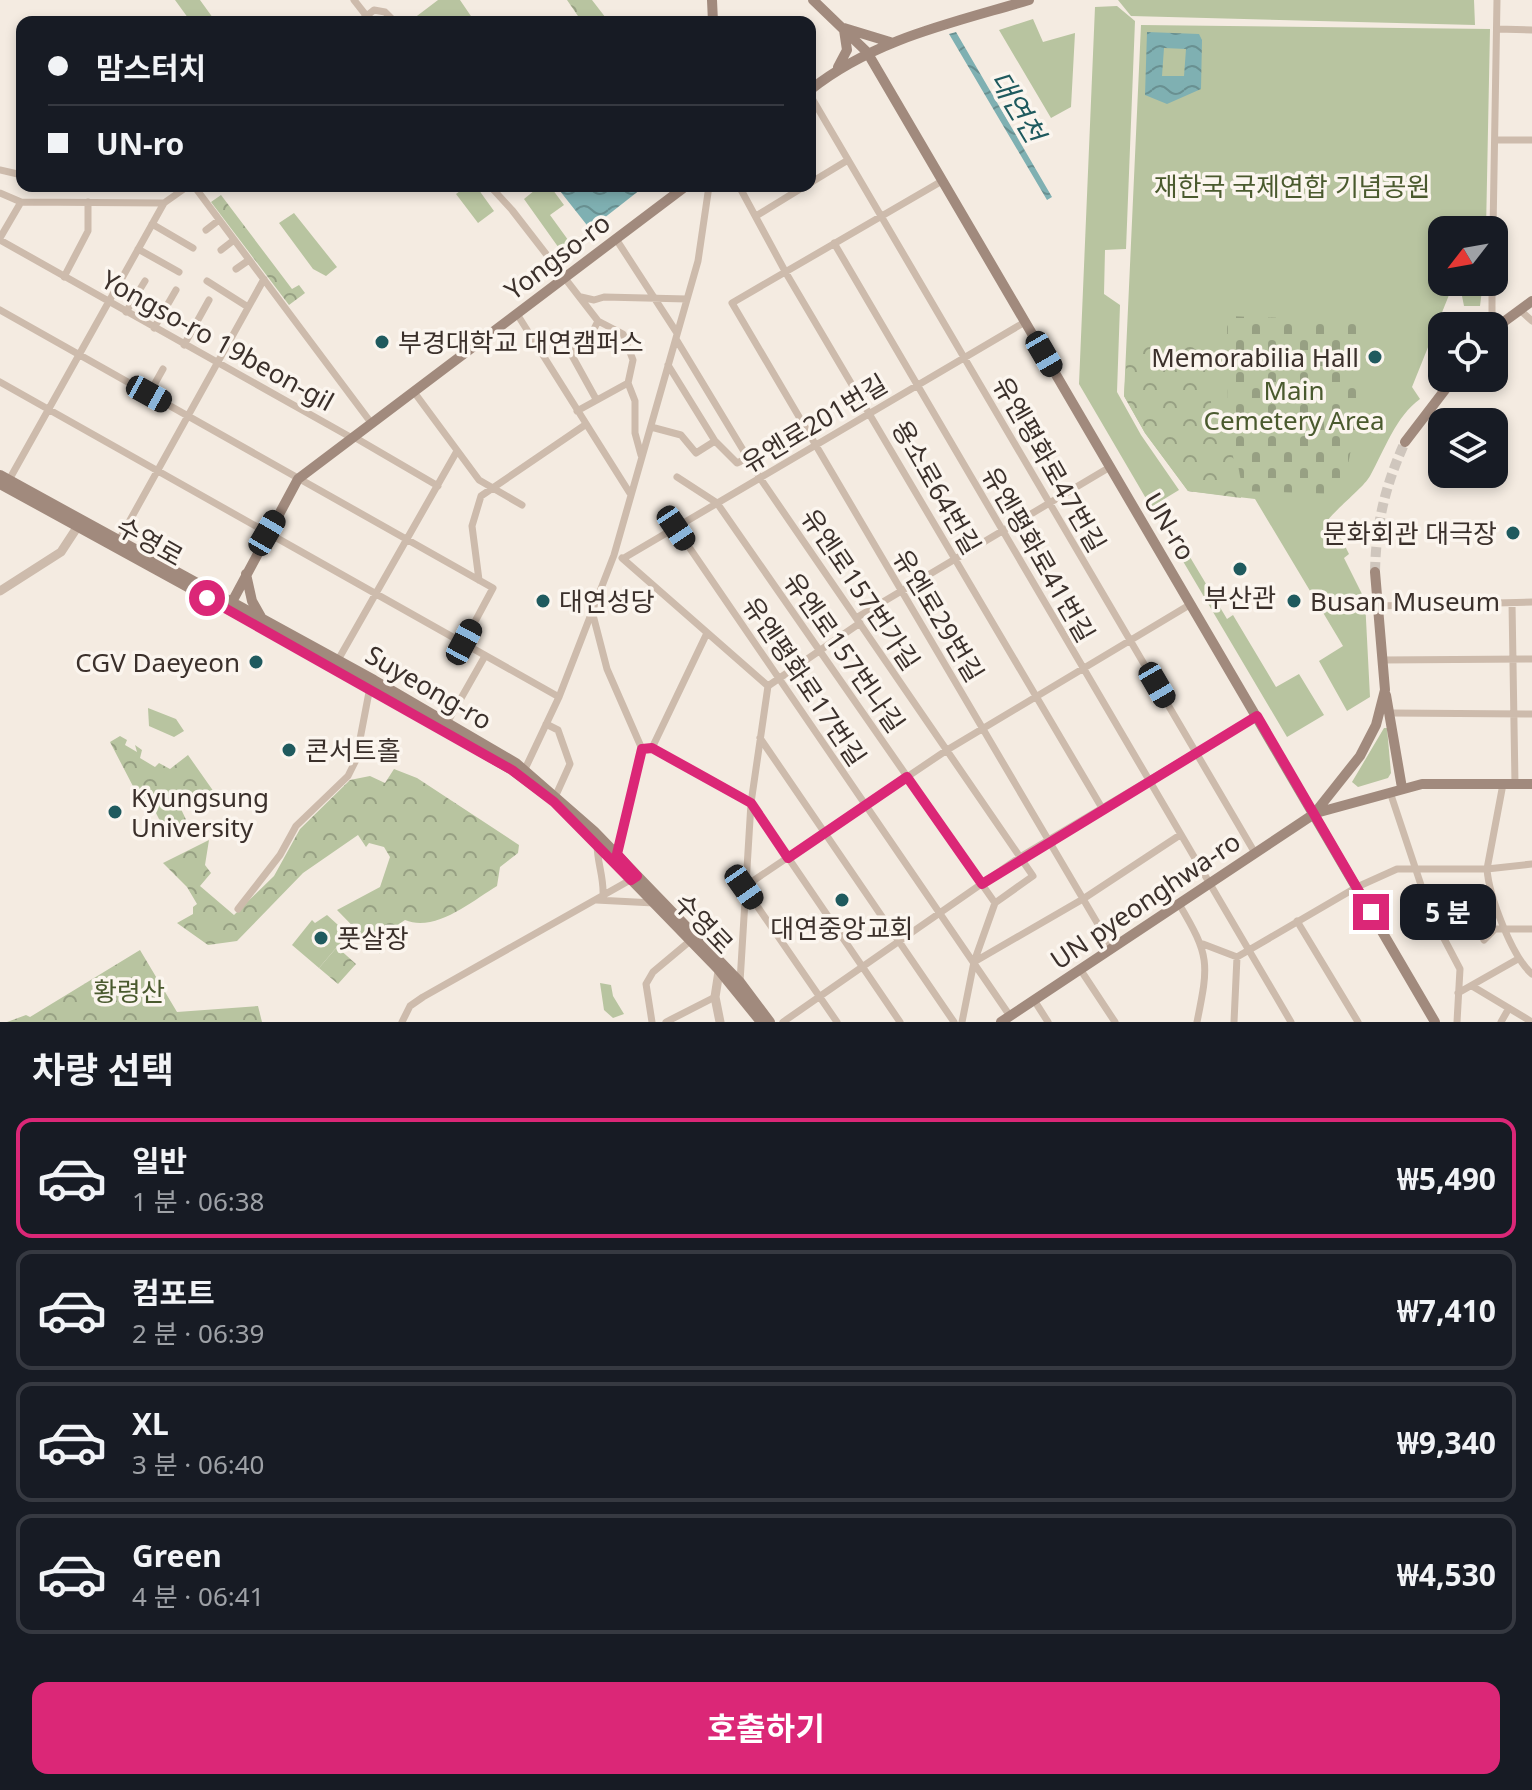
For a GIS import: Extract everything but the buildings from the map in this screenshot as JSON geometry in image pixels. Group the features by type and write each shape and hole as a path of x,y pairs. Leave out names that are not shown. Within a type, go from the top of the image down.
{"main road":[{"path":"813,0 843,27 891,42"},
{"path":"816,87 836,69 891,42 1029,0"},
{"path":"836,69 847,50 843,27"},
{"name":"UN-ro","path":"843,27 867,52 1433,1021"},
{"name":"Yongso-ro","path":"232,602 298,479 678,192"},
{"path":"1508,319 1532,301"},
{"path":"1405,442 1443,392"},
{"name":"Suyeong-ro","path":"3,480 338,660 525,769 617,854 634,878 740,982 770,1022"},
{"name":"수영로","path":"80,523 520,775 634,878 690,941 720,965 761,1022"},
{"path":"1375,572 1385,690 1402,788"},
{"path":"246,574 252,601 262,619"},
{"path":"1314,814 1360,756 1376,725 1385,690"},
{"path":"1314,814 1422,784 1532,784"},
{"name":"UN pyeonghwa-ro","path":"1011,1018 1314,814"}],"street":[{"path":"354,0 365,14 380,10 388,16"},
{"path":"1493,216 1497,0"},
{"path":"1497,29 1532,30"},
{"name":"유엔평화로47번길","path":"816,103 1255,853"},
{"path":"1495,140 1532,140"},
{"path":"816,179 848,160"},
{"path":"786,273 942,181"},
{"path":"3,480 48,409 164,203 181,192"},
{"path":"196,192 372,424"},
{"path":"495,192 598,321 623,334 633,360 628,383 635,401 635,433 642,457"},
{"path":"525,769 559,697 614,555 687,299 707,221 709,192"},
{"name":"용소로64번길","path":"742,192 786,273 1102,808"},
{"path":"756,216 795,192"},
{"path":"0,193 21,202 164,203"},
{"path":"0,239 21,202"},
{"name":"Yongso-ro 19beon-gil","path":"64,277 88,231 88,202"},
{"path":"206,230 219,220"},
{"path":"152,224 193,248"},
{"name":"Yongso-ro 19beon-gil","path":"0,239 438,486"},
{"name":"유엔로157번가길","path":"616,239 655,299 760,478 1020,857"},
{"path":"221,250 234,240"},
{"name":"유엔평화로41번길","path":"834,243 1291,1022"},
{"path":"138,249 179,272"},
{"path":"236,269 249,260"},
{"name":"유엔로29번길","path":"786,273 732,303 1112,948"},
{"path":"119,540 264,279"},
{"path":"126,312 145,281"},
{"path":"207,281 248,307"},
{"path":"154,328 176,290"},
{"path":"581,297 594,300 633,297 687,299"},
{"path":"184,345 209,300"},
{"path":"0,310 493,588 464,642"},
{"path":"1521,311 1532,321"},
{"path":"517,314 631,495"},
{"path":"596,399 570,352 589,339 598,321"},
{"name":"유엔로201번길","path":"624,558 1025,322"},
{"path":"668,365 715,441 737,463 748,458"},
{"path":"149,394 163,369"},
{"path":"0,382 559,697"},
{"path":"577,411 628,383"},
{"path":"414,392 479,480 495,486 522,505"},
{"path":"479,580 472,526 481,496 585,425"},
{"path":"651,427 681,435 696,453 715,441"},
{"path":"338,660 457,451"},
{"path":"740,982 751,803 768,686 902,591 1110,467"},
{"path":"677,477 717,503"},
{"name":"유엔로157번나길","path":"717,503 995,903"},
{"path":"0,591 61,552 80,523"},
{"name":"유엔평화로17번길","path":"676,528 1011,1018"},
{"path":"614,555 624,558 768,686"},
{"path":"1378,606 1532,602"},
{"path":"1512,603 1514,714 1509,784 1487,869 1488,883 1518,959 1532,974"},
{"path":"744,887 947,750 1191,604"},
{"path":"593,613 607,669 642,749 617,854"},
{"path":"652,748 707,633"},
{"path":"447,723 485,656"},
{"path":"1383,660 1532,659"},
{"path":"238,909 280,855 296,826 348,776 356,760 370,687"},
{"path":"1390,713 1532,714"},
{"path":"783,1022 1020,857 1257,716"},
{"path":"546,724 558,730 570,764 556,795"},
{"path":"760,738 954,1022"},
{"path":"642,749 652,748 751,803 900,1022"},
{"path":"1390,792 1430,912 1460,969 1457,1022"},
{"path":"974,962 1083,899 1180,835"},
{"path":"597,844 598,863 605,882 603,895"},
{"path":"962,1022 974,962 995,903 1033,876 1020,857"},
{"path":"1237,957 1357,887 1397,869 1487,869 1532,864"},
{"path":"402,1022 410,1006 423,997 634,878"},
{"path":"744,887 837,1022"},
{"path":"594,901 654,903"},
{"path":"1179,904 1203,944 1207,971 1197,1022"},
{"path":"1297,921 1358,1022"},
{"path":"1484,940 1495,929 1532,929"},
{"path":"652,1022 646,984 653,972 690,941"},
{"path":"1203,944 1237,957"},
{"path":"1234,1022 1237,957"},
{"path":"1458,993 1518,959"},
{"path":"720,965 715,997 720,1022"},
{"path":"1080,969 1115,1022"},
{"path":"1472,986 1532,1022"},
{"path":"666,1022 715,997"},
{"path":"1034,1000 1048,1022"},
{"path":"1501,1022 1509,1008"}],"green space":[{"path":"175,0 200,0 212,16 187,16"},
{"path":"438,0 460,0 471,16 417,16"},
{"path":"567,0 592,0 604,16 578,16"},
{"path":"1118,0 1474,0 1475,25 1131,16"},
{"path":"1117,6 1135,21 1126,249 1105,250 1104,294 1120,305 1117,392 1141,435 1179,490 1151,507 1079,384 1095,7"},
{"path":"1033,19 1043,42 1075,33 1071,107 1051,118 999,30"},
{"name":"재한국 국제연합 기념공원","path":"1141,25 1490,29 1486,216 1428,216 1428,296 1449,296 1442,312 1428,312 1428,347 1412,387 1420,399 1397,424 1367,481 1327,521 1333,522 1349,554 1344,558 1365,600 1370,697 1347,711 1319,661 1343,646 1255,499 1188,491 1145,433 1124,396"},
{"path":"480,192 494,211 478,223 456,194"},
{"path":"533,192 554,192 564,205 550,215 571,244 561,251 524,199"},
{"path":"221,195 292,289 299,285 305,293 289,305 211,202"},
{"path":"294,213 337,267 326,276 313,269 279,223"},
{"name":"재한국 국제연합 기념공원","path":"1462,296 1481,296 1480,306 1464,306"},
{"name":"Main Cemetery Area","path":"1227,316 1361,321 1360,405 1342,494 1243,491 1228,415"},
{"path":"1128,337 1209,344 1212,430 1228,430 1241,498 1188,491 1145,433 1124,396"},
{"path":"1181,542 1227,619 1233,615 1276,687 1299,674 1324,715 1287,737 1174,546"},
{"path":"148,708 176,719 184,731 174,737 149,726"},
{"path":"1384,728 1387,728 1391,773 1388,778 1358,787 1352,782"},
{"path":"120,736 127,740 125,745 137,752 135,745 142,750 140,758 155,767 159,763 170,769 188,755 214,792 181,809 190,828 169,839 155,811 148,815 110,742"},
{"path":"394,769 417,778 519,845 518,853 500,867 497,886 441,919 417,923 405,920 386,933 380,954 337,910 380,887 390,857 384,847 369,843 366,847 358,835 303,873 237,941 208,945 177,923 193,914 193,907 197,904 187,887 163,863 209,840 205,865 211,873 200,886 234,915 274,876 300,829 350,780 370,776 385,783"},
{"name":"풋살장","path":"327,915 348,934 319,968 292,945 312,920 315,923"},
{"path":"337,947 356,964 338,984 319,968"},
{"name":"황령산","path":"140,950 177,1012 258,1006 262,1022 7,1022 26,1015 30,1017"},
{"path":"600,983 611,985 613,996 624,1014 613,1018 604,1010"}],"water":[{"path":"956,32 1052,197 1047,200 949,34"},
{"path":"1147,32 1199,34 1202,40 1201,89 1167,104 1145,95","holes":["1164,48 1186,49 1184,76 1162,76"]},
{"path":"561,192 637,192 590,229"}],"tunnel":[{"path":"1375,572 1383,506 1405,442"}],"place":[{"name":"부경대학교 대연캠퍼스","path":"382,342"},
{"name":"Memorabilia Hall","path":"1375,357"},
{"name":"문화회관 대극장","path":"1513,533"},
{"name":"부산관","path":"1240,569"},
{"name":"대연성당","path":"543,601"},
{"name":"Busan Museum","path":"1294,601"},
{"name":"CGV Daeyeon","path":"256,662"},
{"name":"콘서트홀","path":"289,750"},
{"name":"Kyungsung University","path":"115,812"},
{"name":"대연중앙교회","path":"842,900"},
{"name":"풋살장","path":"321,938"}],"route":[{"path":"207,598 370,687 512,770 554,802 631,880 637,876 617,854 642,749 652,748 751,803 788,858 907,777 982,884 1020,857 1257,716 1371,912"}],"water label":[{"name":"대연천","path":"1018,106"}]}
